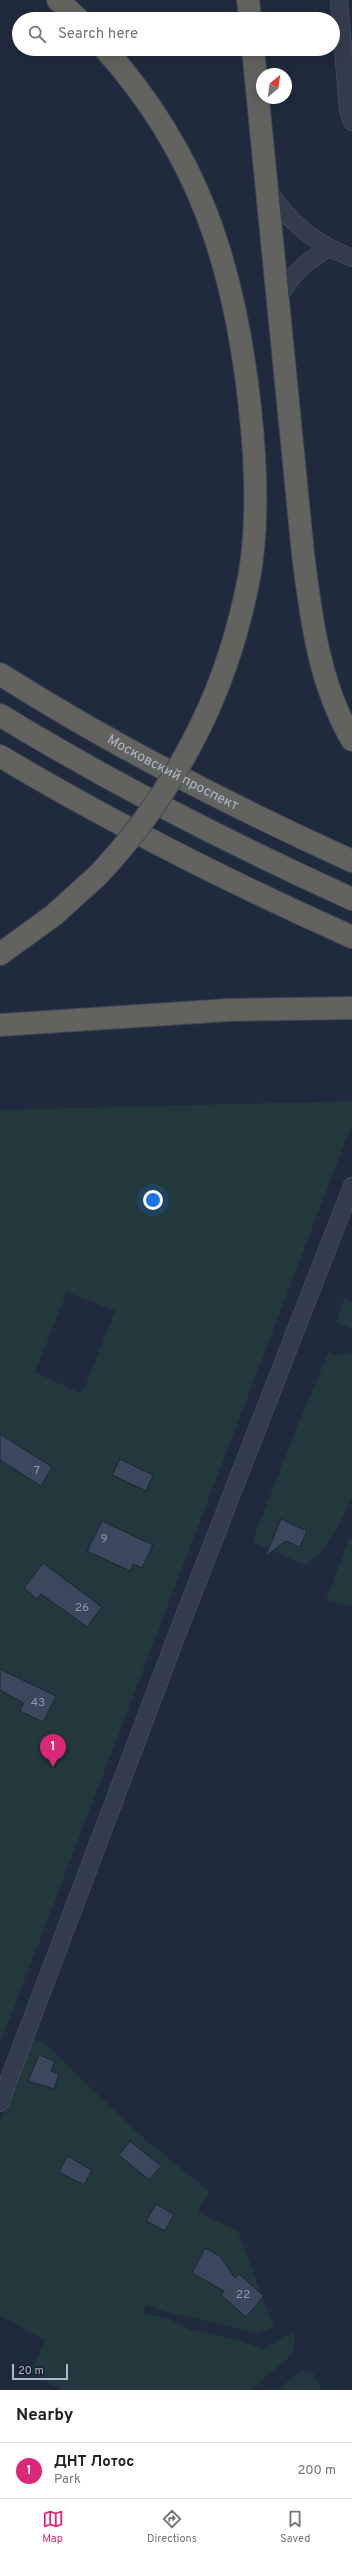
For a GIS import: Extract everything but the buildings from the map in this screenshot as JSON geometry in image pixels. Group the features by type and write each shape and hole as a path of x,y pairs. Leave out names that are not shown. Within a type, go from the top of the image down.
{"highway":[{"path":"58,0 71,12"},
{"path":"248,0 249,12"},
{"path":"0,954 54,915 98,875 118,854 166,789 201,725 225,671 249,576 255,480 253,436 242,340 225,267 199,192 183,159 138,88 111,56"},
{"path":"254,56 277,300 311,615 333,699 352,740"},
{"name":"Московский проспект","path":"0,674 118,744 197,786 352,861"},
{"path":"0,715 100,774 176,815 352,899"},
{"path":"0,756 166,849 263,897 352,937"},
{"path":"0,1026 229,1010 352,1008"}],"street":[{"path":"339,0 340,12"},
{"path":"340,12 348,110 352,122"},
{"path":"266,188 282,210 298,228 328,248 352,258"},
{"path":"277,300 288,281 301,266 328,248"},
{"path":"319,1008 352,1019"},
{"path":"0,2103 32,2023 178,1632 352,1186"}],"green space":[{"path":"352,1101 352,1124 0,2044 0,1110","holes":["67,1292 115,1311 82,1394 35,1372"]},
{"path":"344,1299 352,1302 352,1329 336,1322"},
{"path":"329,1351 335,1355 351,1352 352,1355 352,1497 338,1527 319,1555 305,1565 252,1542 299,1422"},
{"path":"349,1538 352,1538 352,1607 326,1600"},
{"path":"33,2040 42,2041 140,2135 210,2192 197,2212 238,2231 274,2327 256,2333 163,2311 147,2305 142,2313 167,2318 187,2329 239,2340 263,2349 294,2331 295,2340 292,2354 251,2390 63,2390 30,2373 45,2340 0,2316 0,2122"},
{"path":"302,2370 313,2373 322,2390 277,2390"}],"place":[{"name":"ДНТ Лотос","path":"53,1767"}]}
